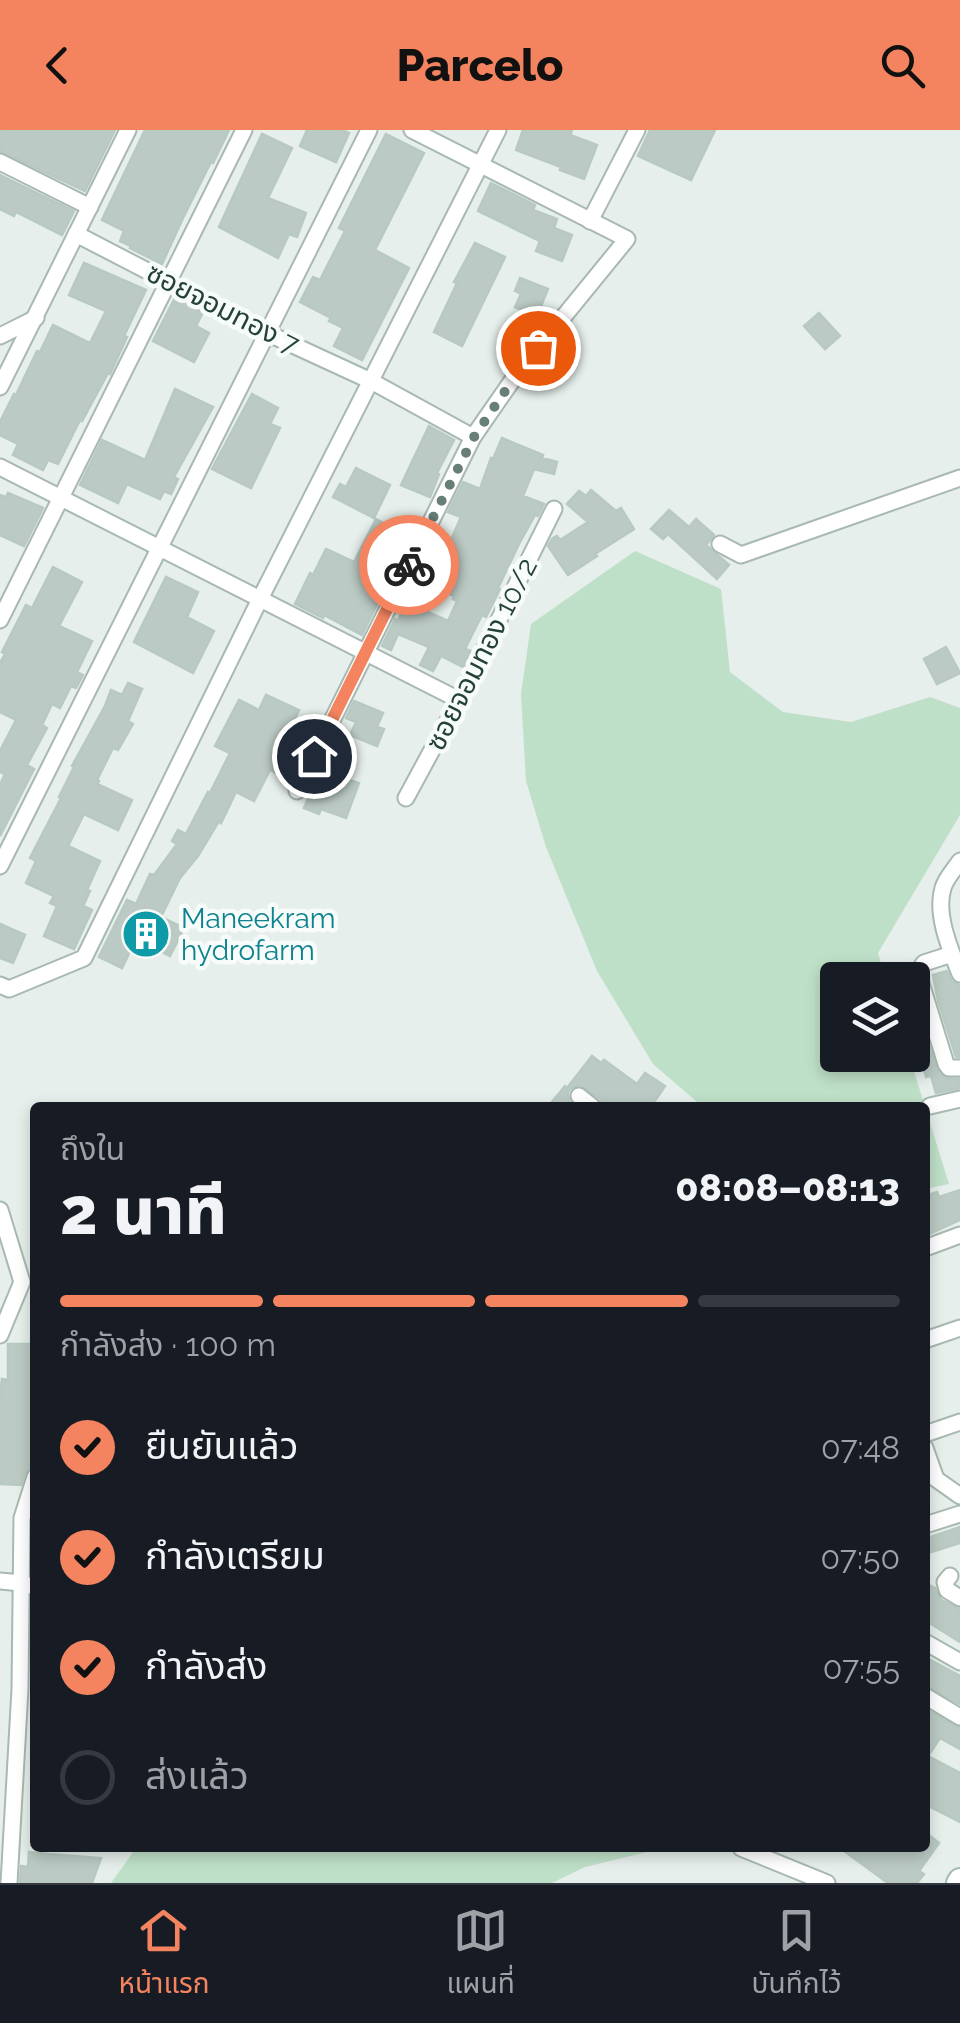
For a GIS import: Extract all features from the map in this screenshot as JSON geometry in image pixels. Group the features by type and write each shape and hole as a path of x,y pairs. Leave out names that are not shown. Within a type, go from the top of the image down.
{"street":[{"path":"0,388 128,130"},
{"path":"0,620 244,130"},
{"path":"0,866 369,130"},
{"path":"297,791 474,437 516,375 627,239 412,130"},
{"path":"0,985 10,989 84,958 498,130"},
{"path":"590,220 637,130"},
{"path":"0,162 90,207"},
{"name":"ซอยจอมทอง 7","path":"76,234 371,381 474,437"},
{"path":"0,336 36,318"},
{"path":"0,467 459,700"},
{"path":"720,544 741,555 960,478"},
{"name":"ซอยจอมทอง 10/2","path":"406,798 554,509"},
{"path":"960,861 942,892 943,918 960,974"},
{"path":"952,954 932,960 920,969 946,1064 953,1070 960,1068"},
{"path":"579,1096 586,1102"},
{"path":"930,1106 960,1099"},
{"path":"0,1210 22,1282 0,1335"},
{"path":"930,1246 960,1235"},
{"path":"930,1338 960,1328"},
{"path":"930,1432 960,1422"},
{"path":"930,1462 936,1479 960,1496"},
{"path":"9,1883 5,1846 28,1691 28,1584 22,1518 30,1493"},
{"path":"930,1523 960,1514"},
{"path":"950,1576 945,1582 947,1590 960,1598"},
{"path":"0,1581 28,1584"},
{"path":"930,1645 960,1662"},
{"path":"930,1699 960,1717"},
{"path":"749,1852 827,1883"}],"green space":[{"path":"635,551 721,589 730,672 783,712 851,722 930,697 960,708 960,815 878,953 881,962 820,962 820,1072 914,1072 924,1102 697,1102 653,1064 597,971 546,847 526,781 521,694 531,624"},
{"path":"930,1123 949,1184 930,1188"},
{"path":"133,1852 647,1852 585,1867 552,1883 111,1883"}],"building":[{"path":"0,130 115,130 85,191 0,151"},
{"path":"145,130 229,130 162,264 120,241 124,231 102,220"},
{"path":"307,130 349,133 336,162 300,146"},
{"path":"523,130 572,130 570,135 597,145 584,179 516,150"},
{"path":"650,130 715,130 691,180 638,156"},
{"path":"262,134 292,148 268,198 306,213 297,237 289,234 278,258 219,227"},
{"path":"386,134 424,153 375,250 409,268 362,360 334,346 343,328 300,302 313,277 320,280 345,231 339,228"},
{"path":"0,175 74,211 62,235 16,212 14,216 0,209"},
{"path":"491,183 535,205 533,210 557,219 554,228 572,235 562,261 536,251 540,241 478,211"},
{"path":"475,243 505,257 462,346 434,332"},
{"path":"84,263 146,290 110,374 58,464 48,460 43,470 13,455 18,444 0,435 0,422 53,325 90,343 106,311 69,295"},
{"path":"520,278 548,289 537,316 515,307 521,294 515,291"},
{"path":"175,298 203,312 196,326 209,333 194,362 153,341"},
{"path":"819,313 840,336 825,349 804,326"},
{"path":"175,389 213,407 174,477 178,479 171,494 164,491 160,499 127,484 118,503 80,485 102,440 145,460"},
{"path":"252,394 278,408 270,424 280,428 251,488 212,469"},
{"path":"429,426 454,440 430,497 401,485"},
{"path":"502,438 557,462 554,474 534,469 523,496 544,504 519,544 486,617 482,615 465,649 471,651 463,667 441,656 433,671 420,665 429,647 398,634 391,650 382,646 406,602 448,621 457,601 429,585 438,556 443,558 461,517 448,512 463,482 480,489"},
{"path":"356,468 390,485 374,518 333,497 340,484 346,487"},
{"path":"591,490 616,511 621,508 634,529 568,575 548,546 557,536 560,540 588,522 567,504 579,491 586,496"},
{"path":"8,493 43,508 24,546 0,535 0,495 6,497"},
{"path":"669,510 689,527 696,519 714,535 706,545 729,565 717,579 668,534 663,539 651,529"},
{"path":"376,519 407,536 388,571 374,565 366,585 383,592 362,635 295,604 326,549 354,562"},
{"path":"53,567 82,582 59,626 92,641 77,672 83,675 76,688 71,686 60,708 52,704 42,725 47,728 27,765 34,769 0,836 0,785 5,774 0,772 0,751 16,720 0,712 0,663 5,654 2,652 26,605 32,608"},
{"path":"166,577 198,592 187,617 214,631 193,673 134,642"},
{"path":"946,647 960,673 937,684 924,659"},
{"path":"128,683 142,689 128,721 133,724 118,750 113,748 97,784 132,800 118,830 84,814 68,846 100,861 83,906 92,910 74,949 44,936 57,906 50,903 54,896 26,883 36,861 30,858 111,690 122,695"},
{"path":"266,695 299,710 284,743 304,752 290,780 270,770 254,801 236,792 221,823 180,878 161,917 184,928 170,956 136,939 122,968 99,957 127,900 136,904 150,874 154,875 177,844 172,841 178,830 186,834 210,793 230,753 215,746 239,700 259,710"},
{"path":"354,701 383,713 377,727 384,729 377,746 350,735 356,722 346,718"},
{"path":"320,771 359,783 346,818 304,808"},
{"path":"0,924 25,935 13,963 0,958"},
{"path":"947,971 960,990 960,1057 956,1057 933,975"},
{"path":"930,1049 937,1070 945,1078 960,1079 960,1088 936,1093 931,1076 926,1077 925,1072 930,1072"},
{"path":"592,1056 637,1084 645,1073 665,1086 654,1102 602,1102 580,1085 568,1093 570,1102 552,1102"},
{"path":"960,1190 960,1220 930,1234 930,1194 937,1192 939,1197"},
{"path":"8,1344 30,1344 30,1468 21,1485 0,1484 0,1396 2,1379 8,1380"},
{"path":"960,1527 960,1543 930,1552 930,1537"},
{"path":"930,1586 941,1600 960,1609 960,1642 930,1623"},
{"path":"930,1660 960,1676 960,1704 930,1688"},
{"path":"930,1712 960,1728 960,1749 940,1738 930,1753"},
{"path":"930,1757 960,1773 960,1822 930,1807"},
{"path":"930,1836 939,1843 919,1871 924,1874 917,1883 888,1883 845,1852 930,1852"},
{"path":"29,1852 101,1858 92,1883 20,1883 21,1866 28,1867"}],"way so far":[{"path":"409,565 474,437 538,348"}],"place":[{"name":"Maneekram hydrofarm","path":"146,934"}],"route":[{"path":"314,756 409,565"}]}
